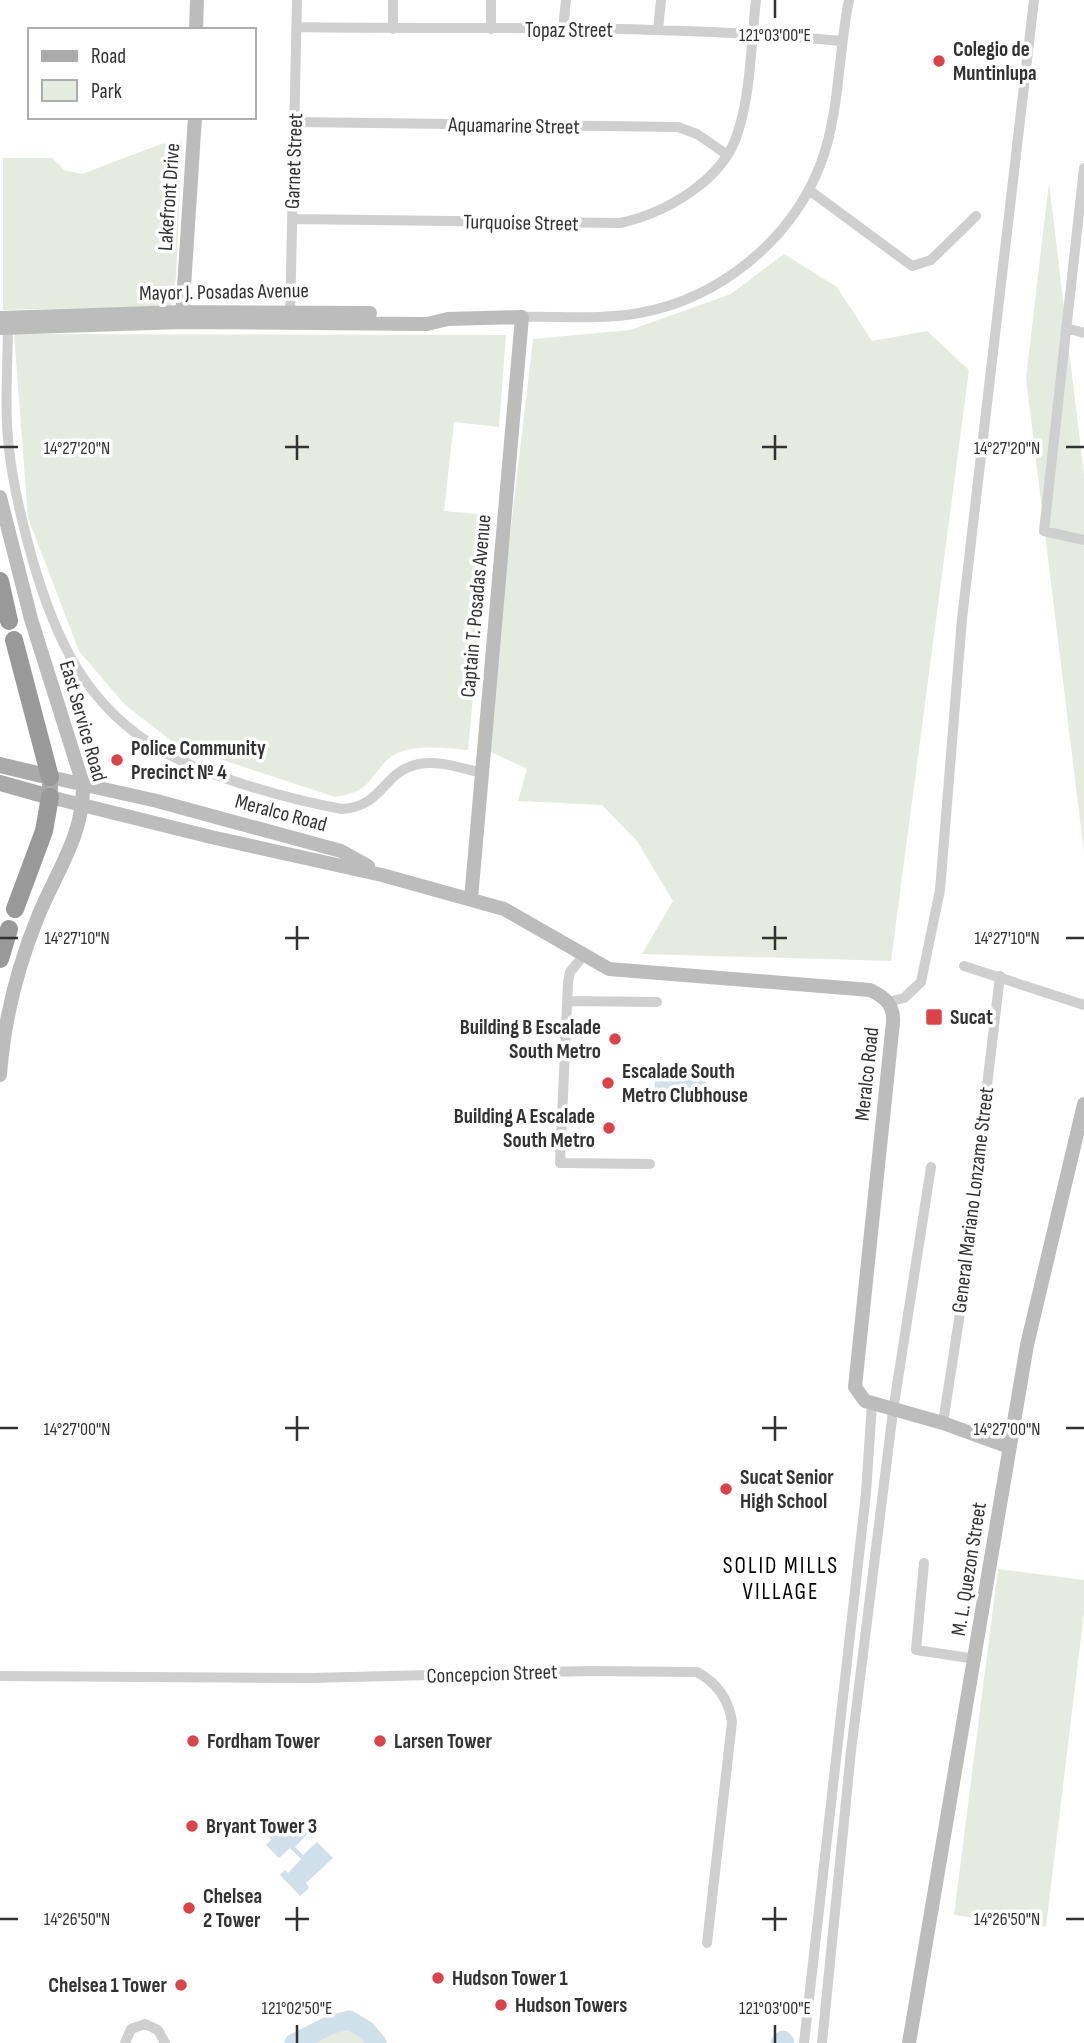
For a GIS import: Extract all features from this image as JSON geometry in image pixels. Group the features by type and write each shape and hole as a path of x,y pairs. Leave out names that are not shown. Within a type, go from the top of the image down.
{"highway":[{"path":"0,581 9,621"},
{"path":"14,640 50,777"},
{"path":"15,909 44,831 50,797"},
{"path":"0,959 9,929"}],"main road":[{"path":"196,28 197,0"},
{"name":"Lakefront Drive","path":"182,317 195,119"},
{"name":"Mayor J. Posadas Avenue","path":"4,323 182,317 519,317"},
{"name":"Captain T. Posadas Avenue","path":"469,899 519,317"},
{"path":"0,343 4,323"},
{"name":"East Service Road","path":"0,497 27,605 83,784 83,806 71,848 40,912 19,971 0,1074"},
{"path":"1,783 50,797 50,777 4,766"},
{"name":"Meralco Road","path":"50,777 341,851 382,875"},
{"name":"Meralco Road","path":"50,797 382,875 469,899 512,913 608,969 870,990 888,1002 894,1012 889,1070 854,1374 855,1387 860,1397 872,1403"},
{"name":"M. L. Quezon Street","path":"909,2043 1027,1345 1084,1104"},
{"path":"872,1403 943,1423 1009,1447"}],"street":[{"name":"Garnet Street","path":"290,316 297,0"},
{"path":"393,0 393,29"},
{"path":"491,0 491,29"},
{"path":"563,29 566,0"},
{"path":"658,30 661,0"},
{"name":"Turquoise Street","path":"292,219 620,223 640,219 695,191 726,154 738,134 744,107 756,0"},
{"name":"Mayor J. Posadas Avenue","path":"519,317 641,313 705,291 748,263 790,218 809,190 828,135 849,0"},
{"path":"888,1002 904,998 921,982 940,890 962,620 1034,0"},
{"name":"Topaz Street","path":"297,27 658,30 752,33 841,41"},
{"name":"Aquamarine Street","path":"295,122 678,127 698,134 726,154"},
{"path":"1084,168 1044,531 1084,540"},
{"path":"809,190 912,266 931,260 976,216"},
{"path":"4,323 9,447 21,520 59,639 75,668 105,706 143,739 185,762 342,809 364,806 400,771 417,764 440,762 479,772"},
{"path":"1066,328 1084,333"},
{"path":"583,956 570,972 560,1163 650,1164"},
{"path":"964,966 1084,1005"},
{"name":"General Mariano Lonzame Street","path":"943,1423 960,1313 1000,976"},
{"path":"567,1001 657,1003"},
{"path":"822,2043 852,1751 893,1411 931,1167"},
{"path":"804,2043 867,1482 872,1403"},
{"path":"924,1563 916,1650 976,1659"},
{"name":"Concepcion Street","path":"0,1676 310,1678 589,1671 698,1672 706,1676 727,1701 732,1722 707,1943"},
{"path":"125,2042 131,2029 145,2024 158,2030 165,2043"}],"green space":[{"path":"182,142 176,277 171,306 3,310 3,158 52,158 64,170 82,174 161,144"},
{"path":"1049,182 1084,475 1084,853 1026,378"},
{"path":"784,254 837,287 872,341 927,331 969,370 891,961 642,954 673,901 637,841 602,805 518,801 527,769 485,749 533,339 630,330 731,294"},
{"path":"14,334 506,335 499,427 454,422 444,511 490,515 468,750 415,748 395,754 361,788 335,797 177,745 125,705 79,651 28,518"},
{"path":"998,1569 1084,1580 1084,1612 1046,1927 954,1915"},
{"path":"356,2029 369,2043 304,2043 325,2031"}],"shaded area":[{"path":"692,1077 704,1078 707,1084 704,1089 695,1089 695,1098 654,1099 655,1079 688,1080"},
{"path":"295,1817 309,1832 295,1847 303,1855 317,1842 333,1858 306,1883 309,1888 300,1896 280,1875 285,1870 288,1873 301,1859 290,1848 279,1858 266,1845 271,1840 268,1830 275,1823 285,1826"}],"waterway":[{"path":"294,2043 332,2024 349,2020 366,2030 377,2043"},
{"path":"780,2043 783,2040 785,2043"}],"place":[{"name":"Colegio de Muntinlupa","path":"939,61"},
{"name":"Police Community Precinct № 4","path":"117,760"},
{"name":"Sucat","path":"934,1017"},
{"name":"Building B Escalade South Metro","path":"615,1039"},
{"name":"Escalade South Metro Clubhouse","path":"608,1083"},
{"name":"Building A Escalade South Metro","path":"609,1128"},
{"name":"Sucat Senior High School","path":"726,1489"},
{"name":"Fordham Tower","path":"193,1741"},
{"name":"Larsen Tower","path":"380,1741"},
{"name":"Bryant Tower 3","path":"192,1826"},
{"name":"Chelsea 2 Tower","path":"189,1908"},
{"name":"Hudson Tower 1","path":"438,1978"},
{"name":"Chelsea 1 Tower","path":"181,1985"},
{"name":"Hudson Towers","path":"501,2005"}],"district":[{"name":"SOLID MILLS VILLAGE","path":"781,1579"}]}
